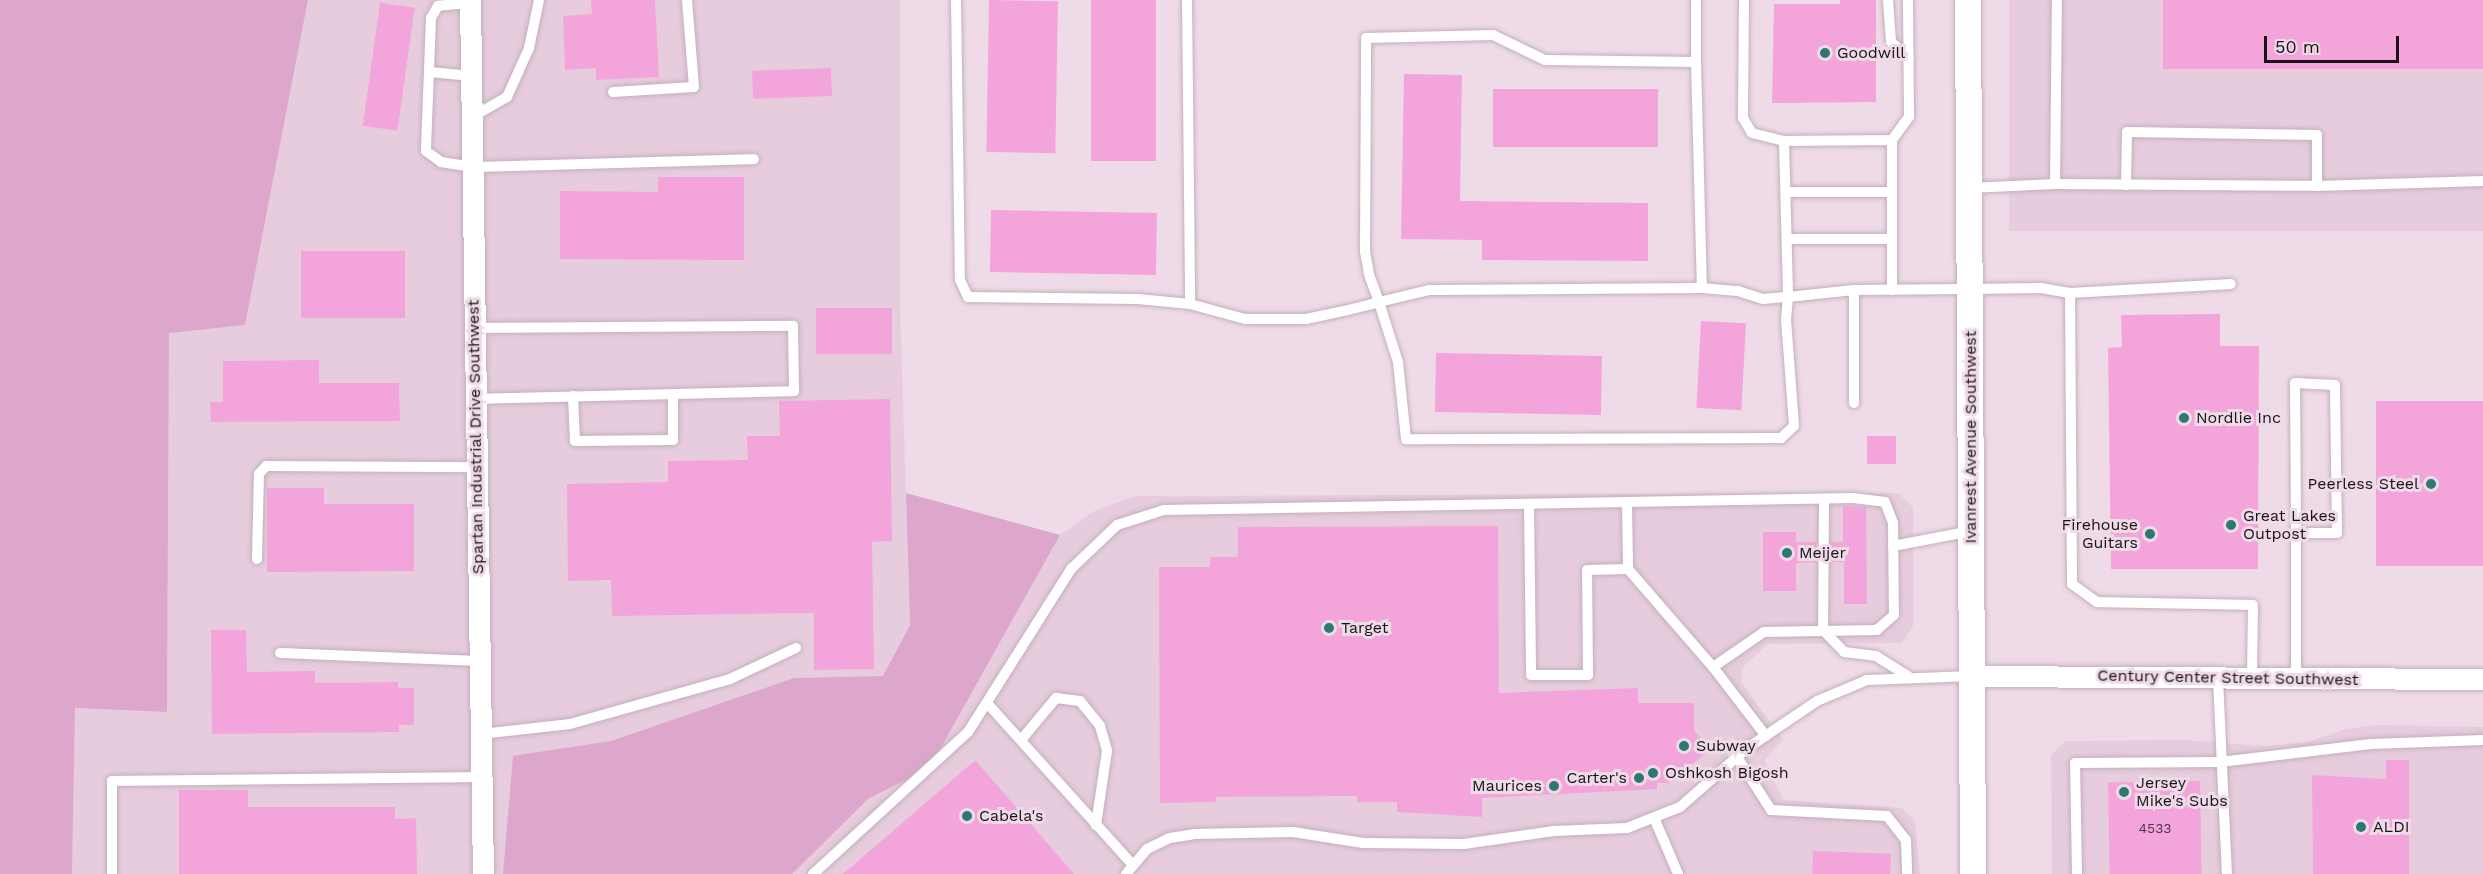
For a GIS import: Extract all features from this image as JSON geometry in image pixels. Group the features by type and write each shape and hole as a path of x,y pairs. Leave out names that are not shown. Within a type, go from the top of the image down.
{"street":[{"name":"Ivanrest Avenue Southwest","path":"1968,0 1973,874"},
{"name":"Spartan Industrial Drive Southwest","path":"470,1 483,874"},
{"name":"Century Center Street Southwest","path":"1973,676 2483,679"}],"lane":[{"path":"472,117 507,98 529,48 539,0"},
{"path":"613,92 694,87 687,0"},
{"path":"956,0 960,280 968,297 1190,304 1245,320 1306,319 1429,290 1702,288 1738,291 1763,299 1854,290 2041,288 2070,293 2231,284"},
{"path":"1187,0 1190,304"},
{"path":"1696,0 1702,288"},
{"path":"1744,0 1743,118 1752,133 1784,141 1892,140"},
{"path":"1888,0 1891,42 1910,57"},
{"path":"1892,290 1892,140 1910,117 1908,0"},
{"path":"2055,184 2057,0"},
{"path":"470,1 438,6 431,18 426,152 441,162 472,167 754,159"},
{"path":"1696,62 1545,60 1493,35 1366,38 1365,251 1398,362 1406,439 1671,441 1781,438 1794,426 1785,319 1788,297 1788,239 1784,141"},
{"path":"430,72 471,76"},
{"path":"2126,185 2127,132 2317,135 2317,186"},
{"path":"1969,188 2055,184 2317,186 2483,181"},
{"path":"1786,192 1892,192"},
{"path":"1788,239 1892,240"},
{"path":"1854,290 1854,403"},
{"path":"2070,293 2072,584 2097,602 2253,605 2252,678"},
{"path":"475,327 793,326 794,391 476,399"},
{"path":"2296,533 2337,532 2335,385 2295,383 2296,679"},
{"path":"573,396 575,441 673,440 673,394"},
{"path":"257,559 259,474 266,466 477,467"},
{"path":"1824,499 1824,630 1844,652 1876,656 1908,676"},
{"path":"813,874 968,732 1071,569 1117,525 1164,510 1824,499 1885,502 1893,523 1894,615 1877,630 1764,632 1713,667"},
{"path":"1627,502 1628,569 1713,667 1766,736"},
{"path":"1529,504 1531,675 1588,675 1587,570 1628,569"},
{"path":"1893,546 1972,531"},
{"path":"481,734 570,724 730,679 796,648"},
{"path":"280,653 480,661"},
{"path":"987,703 1096,825 1129,869 1170,838 1194,834 1293,832 1363,843 1464,844 1554,831 1627,828 1655,820 1680,807 1737,758 1817,700 1867,680 1908,676 1973,676"},
{"path":"2218,678 2220,762 2227,874"},
{"path":"1020,740 1056,698 1080,701 1100,726 1107,751 1096,825"},
{"path":"2077,874 2075,763 2220,762 2371,744 2483,740"},
{"path":"1737,758 1771,810 1887,816 1906,840 1907,874"},
{"path":"112,874 112,781 481,777"},
{"path":"1655,820 1678,874"}],"shaded area":[{"path":"0,0 308,0 245,325 169,333 167,712 75,708 72,874 0,874"},
{"path":"308,0 900,0 900,305 910,625 883,676 794,678 611,741 505,874 72,874 75,708 167,712 169,332 245,325"},
{"path":"2009,0 2483,0 2483,231 2009,231"},
{"path":"906,493 1060,535 938,753 910,778 868,799 792,874 503,874 513,756 611,741 794,678 883,676 910,625"},
{"path":"1898,493 1913,507 1913,626 1902,643 1768,644 1742,668 1741,682 1783,739 1764,761 1784,800 1902,808 1915,821 1920,874 792,874 868,799 910,778 938,753 1060,535 1096,510 1136,496"},
{"path":"2378,725 2483,727 2483,874 2052,874 2051,755 2065,741 2184,740 2267,746 2307,742 2346,729"}],"building":[{"path":"591,0 655,0 659,77 596,80 596,68 565,70 563,16 592,14"},
{"path":"989,0 1058,1 1055,153 986,152"},
{"path":"1091,0 1156,0 1156,161 1091,161"},
{"name":"Goodwill","path":"1840,0 1876,0 1876,102 1772,103 1774,4 1840,4"},
{"path":"2163,0 2483,0 2483,69 2163,69"},
{"path":"380,3 415,8 397,131 363,126"},
{"path":"831,68 832,96 753,99 752,71"},
{"path":"1404,74 1462,75 1460,201 1648,203 1648,261 1482,260 1482,240 1401,239"},
{"path":"1493,89 1658,89 1658,147 1493,147"},
{"path":"658,177 744,177 744,260 560,259 560,191 658,192"},
{"path":"991,210 1157,213 1156,275 990,272"},
{"path":"301,251 405,251 405,318 301,318"},
{"path":"816,308 892,308 892,354 816,354"},
{"name":"Nordlie Inc","path":"2220,314 2220,346 2259,346 2258,569 2111,569 2108,348 2122,347 2121,315"},
{"path":"1701,321 1746,323 1741,410 1696,408"},
{"path":"1436,353 1602,356 1601,415 1435,412"},
{"path":"319,360 319,383 399,383 400,421 211,422 210,402 223,402 223,361"},
{"path":"890,399 892,541 872,542 874,669 814,670 814,613 612,616 611,580 568,581 567,484 668,482 668,461 748,460 747,436 780,436 779,401"},
{"name":"Peerless Steel","path":"2376,401 2483,401 2483,566 2376,566"},
{"path":"1867,436 1896,436 1896,464 1867,464"},
{"path":"267,488 324,488 324,504 414,504 414,571 267,572"},
{"path":"1843,506 1866,507 1867,604 1844,604 1844,562 1831,562 1831,542 1843,542"},
{"name":"Target","path":"1498,526 1499,693 1638,688 1638,703 1694,703 1694,730 1710,750 1668,783 1657,783 1657,789 1482,798 1482,817 1397,812 1397,802 1357,802 1357,796 1216,797 1216,802 1160,803 1159,567 1210,567 1210,557 1238,557 1238,527"},
{"path":"1763,532 1796,532 1796,542 1816,542 1816,562 1796,563 1796,591 1763,591"},
{"path":"211,630 246,630 247,672 315,671 315,683 398,682 398,688 414,688 414,725 399,725 399,732 212,734"},
{"name":"ALDI","path":"2386,760 2409,760 2409,874 2313,874 2312,775 2386,779"},
{"name":"Cabela's","path":"976,761 1074,874 843,874 972,763"},
{"path":"2200,781 2202,874 2110,874 2108,783"},
{"path":"179,790 248,790 248,807 395,807 395,819 416,818 417,874 179,874"},
{"path":"1813,851 1891,854 1890,874 1812,874"}],"place":[{"name":"Goodwill","path":"1825,53"},
{"name":"Nordlie Inc","path":"2184,418"},
{"name":"Peerless Steel","path":"2431,484"},
{"name":"Great Lakes Outpost","path":"2231,525"},
{"name":"Firehouse Guitars","path":"2150,534"},
{"name":"Meijer","path":"1787,553"},
{"name":"Target","path":"1329,628"},
{"name":"Subway","path":"1684,746"},
{"name":"Oshkosh Bigosh","path":"1653,773"},
{"name":"Carter's","path":"1639,778"},
{"name":"Maurices","path":"1554,786"},
{"name":"Jersey Mike's Subs","path":"2124,792"},
{"name":"Cabela's","path":"967,816"},
{"name":"ALDI","path":"2361,827"}]}
